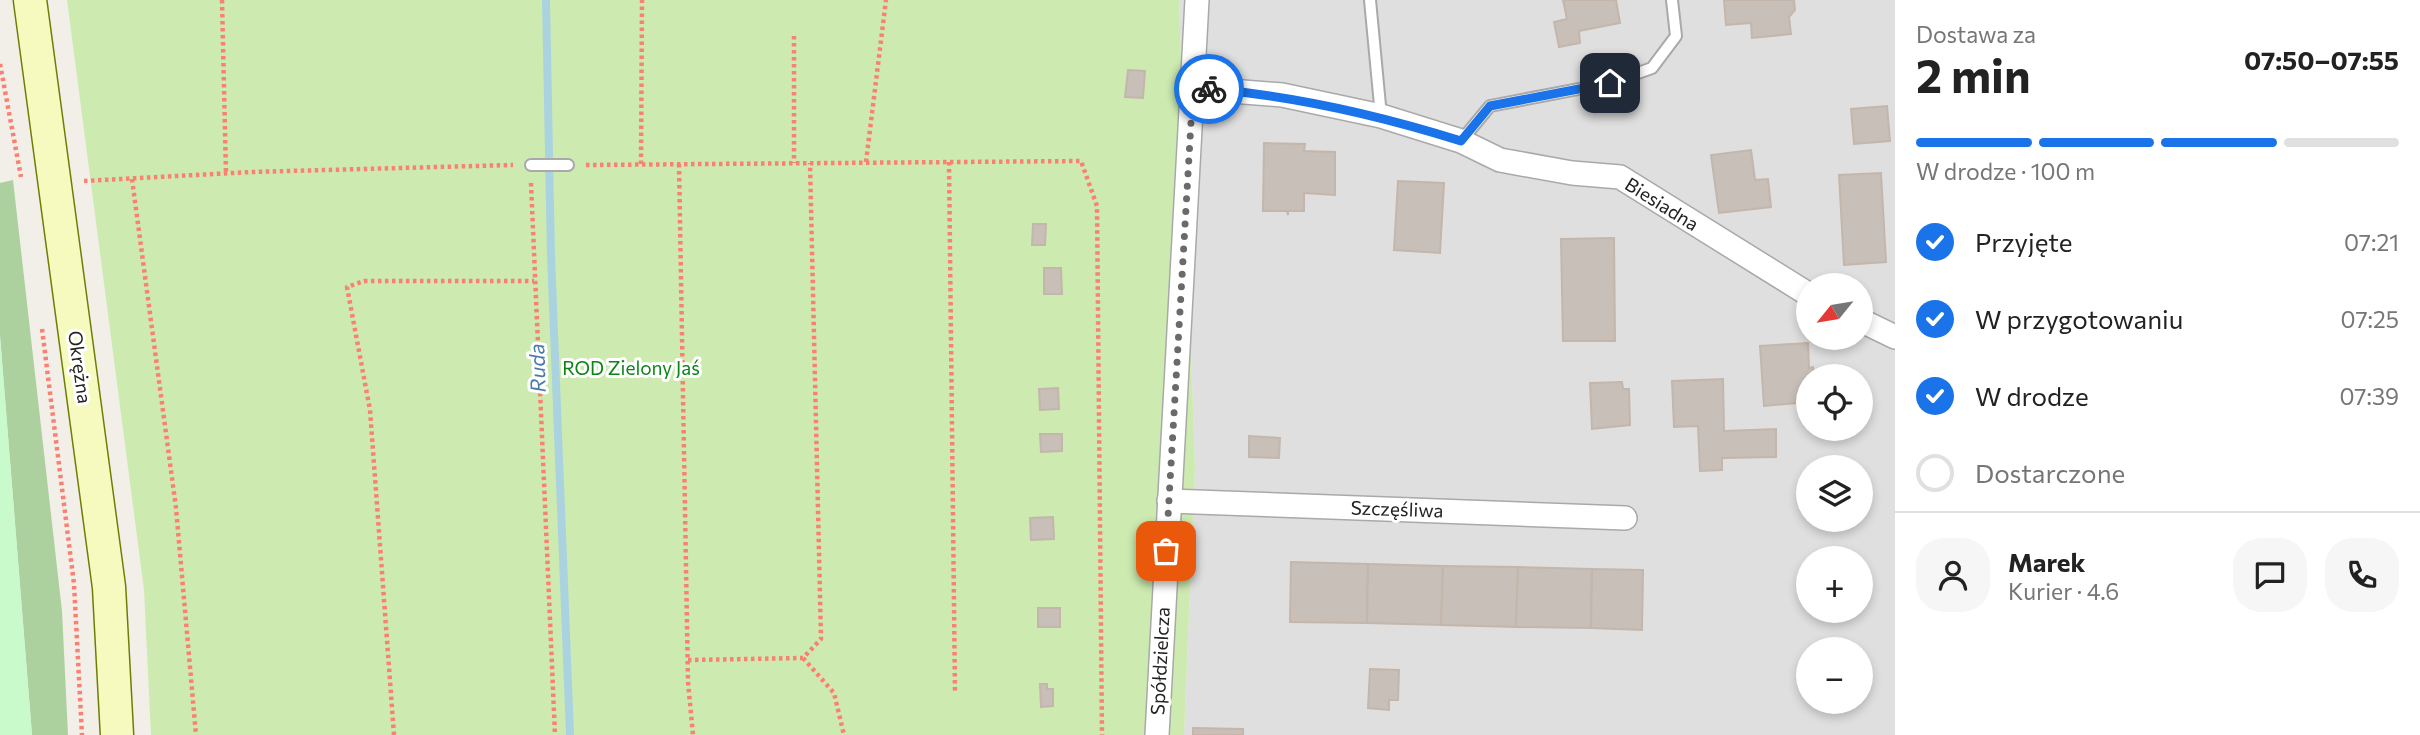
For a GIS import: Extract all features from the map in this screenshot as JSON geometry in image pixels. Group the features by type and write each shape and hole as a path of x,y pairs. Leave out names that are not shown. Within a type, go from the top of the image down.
{"street":[{"name":"Okrężna","path":"30,0 110,587 117,735"},
{"name":"Spółdzielcza","path":"1157,735 1197,0"},
{"name":"Biesiadna","path":"1193,88 1282,95 1381,116 1461,141 1500,160 1572,173 1620,177 1796,286"},
{"path":"1873,326 1895,337"},
{"name":"Szczęśliwa","path":"1169,501 1625,518"}],"lane":[{"path":"1370,0 1381,116"},
{"path":"1461,141 1490,106 1610,83 1652,68 1676,36 1672,0"},
{"path":"531,165 568,165"}],"path":[{"path":"222,0 226,174"},
{"path":"641,164 642,0"},
{"path":"866,162 886,0"},
{"path":"794,36 794,163"},
{"path":"0,64 22,182"},
{"path":"568,165 1081,161 1097,206 1102,735"},
{"path":"949,162 956,692"},
{"path":"688,660 803,658 821,639 810,163"},
{"path":"679,164 688,660 693,735"},
{"path":"55,183 226,174 531,165 555,735"},
{"path":"132,179 176,508 196,735"},
{"path":"394,735 370,410 347,287 365,281 534,281"},
{"path":"41,320 74,584 82,735"},
{"path":"803,658 834,693 844,735"}],"shaded area":[{"path":"1179,0 1895,0 1895,735 1184,735 1195,468"}],"green space":[{"name":"ROD Zielony Jaś","path":"67,0 1179,0 1195,468 1184,735 151,735 144,590"},
{"path":"13,180 62,611 68,735 32,735 0,336 0,183"},
{"path":"0,336 32,735 0,735"}],"building":[{"path":"1563,0 1616,0 1620,23 1579,31 1580,43 1559,47 1554,22 1567,19"},
{"path":"1724,0 1794,0 1795,10 1789,17 1791,34 1752,38 1751,23 1726,25"},
{"path":"1128,70 1145,71 1143,98 1125,97"},
{"path":"1887,106 1890,141 1854,144 1851,109"},
{"path":"1264,143 1305,144 1304,151 1335,152 1335,195 1304,193 1304,211 1288,211 1288,215 1287,211 1263,211"},
{"path":"1751,150 1755,180 1768,179 1771,207 1719,213 1711,155"},
{"path":"1881,173 1886,262 1844,265 1839,175"},
{"path":"1398,181 1444,183 1440,253 1394,250"},
{"path":"1033,224 1046,224 1045,245 1032,245"},
{"path":"1614,238 1615,341 1563,341 1561,239"},
{"path":"1044,268 1061,268 1062,294 1044,294"},
{"path":"1796,344 1796,350 1808,350 1809,364 1796,364 1796,403 1764,406 1760,346"},
{"path":"1723,379 1724,431 1776,429 1776,457 1722,458 1722,470 1700,471 1698,426 1674,427 1672,381"},
{"path":"1622,382 1623,389 1629,389 1630,425 1592,429 1590,383"},
{"path":"1058,388 1059,409 1040,410 1039,389"},
{"path":"1040,434 1062,434 1062,451 1041,452"},
{"path":"1249,436 1280,438 1279,458 1249,457"},
{"path":"1053,517 1054,539 1031,540 1030,518"},
{"path":"1291,562 1368,564 1367,623 1290,622"},
{"path":"1368,564 1443,566 1441,625 1367,623"},
{"path":"1443,566 1518,567 1516,627 1441,625"},
{"path":"1518,567 1592,569 1591,628 1516,627"},
{"path":"1592,569 1643,570 1642,630 1591,628"},
{"path":"1038,608 1060,608 1060,627 1038,627"},
{"path":"1370,669 1399,670 1398,700 1389,700 1389,710 1368,708"},
{"path":"1040,684 1047,684 1047,689 1053,689 1053,706 1041,707"},
{"path":"1193,728 1243,729 1243,735 1193,735"}],"waterway":[{"name":"Ruda","path":"546,0 551,256 570,735"}],"way so far":[{"path":"1166,551 1193,88 1209,89"}],"route":[{"path":"1209,89 1282,95 1381,116 1461,141 1490,106 1550,92 1610,83"}]}
